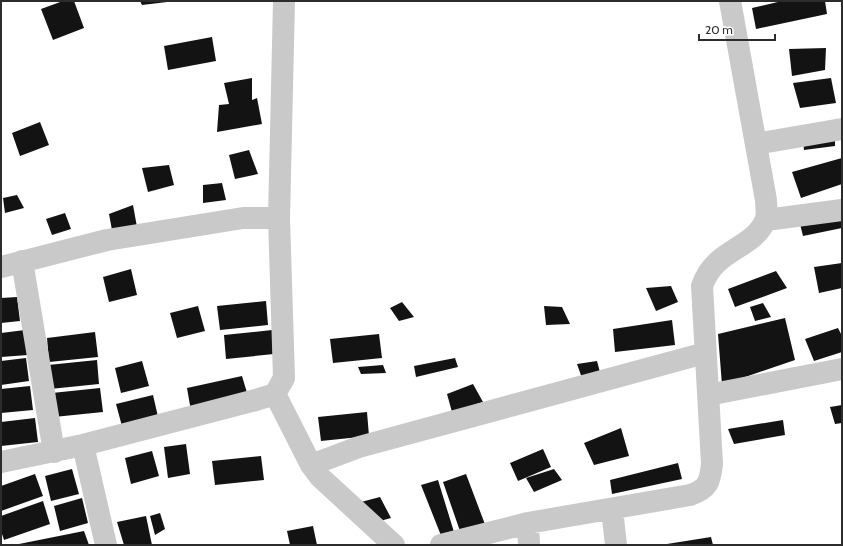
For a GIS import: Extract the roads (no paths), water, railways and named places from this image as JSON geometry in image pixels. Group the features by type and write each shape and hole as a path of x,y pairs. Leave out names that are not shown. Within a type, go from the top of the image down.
{"street":[{"path":"1,462 83,445 275,394 284,378 279,218 284,1"},
{"path":"441,545 528,523 690,495 700,491 710,480 712,464 702,286 706,273 719,259 756,235 766,220 766,200 730,1"},
{"path":"756,144 842,129"},
{"path":"766,220 842,210"},
{"path":"1,267 114,239 243,218 279,218"},
{"path":"22,262 54,452"},
{"path":"311,465 359,447 705,353"},
{"path":"708,395 842,369"},
{"path":"275,394 311,465 320,477 394,545"},
{"path":"83,445 106,545"},
{"path":"612,509 616,545"},
{"path":"528,523 529,545"}]}
